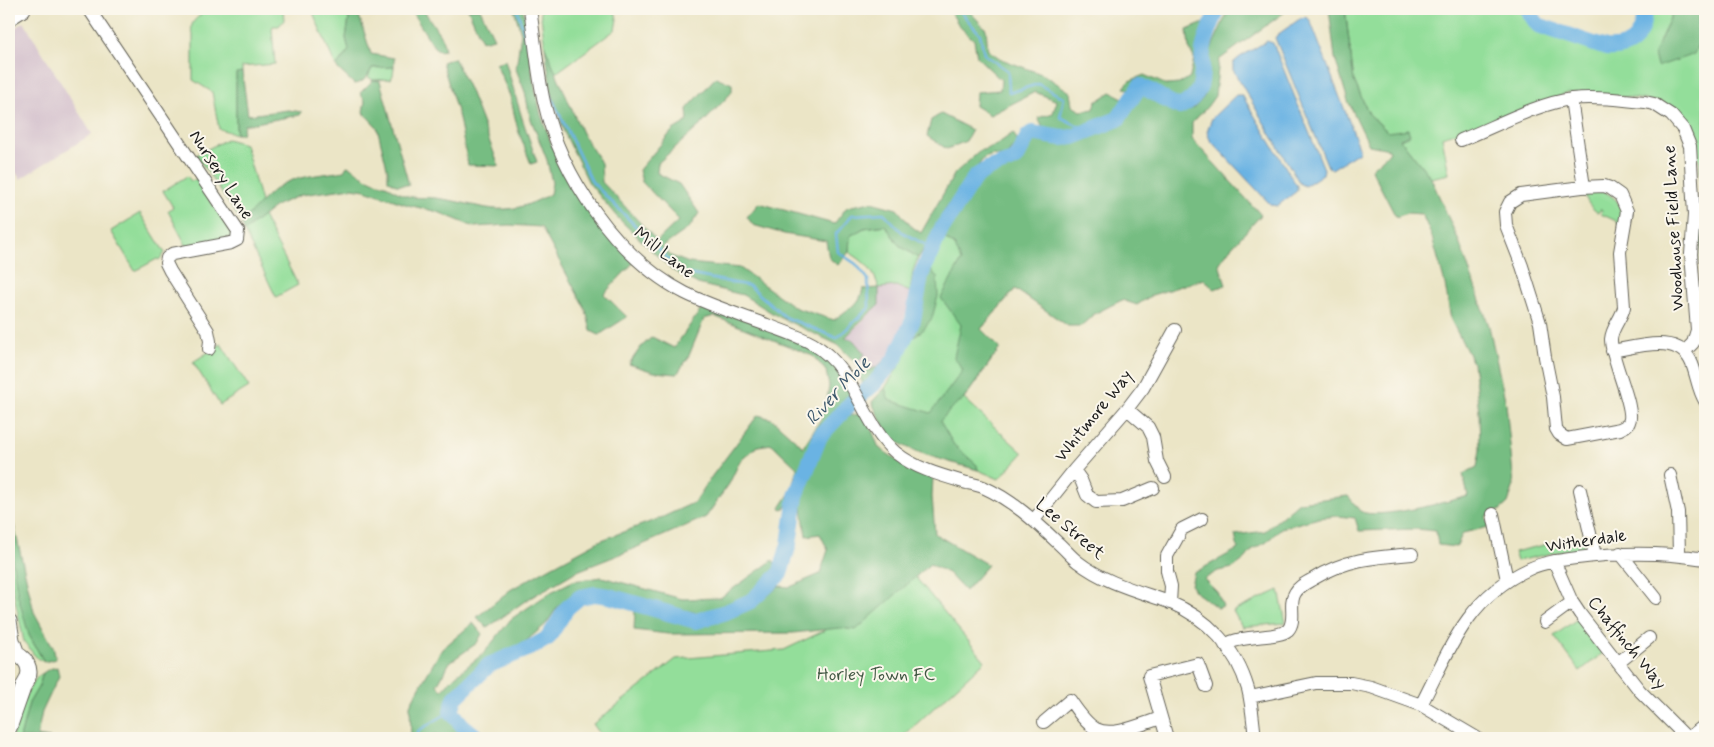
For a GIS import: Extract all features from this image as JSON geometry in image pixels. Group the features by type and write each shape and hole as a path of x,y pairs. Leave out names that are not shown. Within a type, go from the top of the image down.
{"main road":[{"path":"9,17 23,9"},
{"path":"9,622 13,653 22,656 28,665 29,676 9,728"},
{"path":"9,691 19,689 24,685"}],"street":[{"name":"Nursery Lane","path":"89,9 238,230 237,240 231,243 172,254 167,258 166,263 208,331 209,349"},
{"name":"Mill Lane","path":"530,9 544,104 558,144 578,186 592,207 622,244 669,284 685,293 795,335 815,345 827,354 847,376 882,439"},
{"name":"Woodhouse Field Lane","path":"1461,140 1510,126 1550,103 1571,99 1610,99 1654,104 1671,115 1683,129 1690,146 1694,215 1691,254 1700,291 1696,338 1684,352"},
{"path":"1571,99 1584,187"},
{"path":"1604,186 1610,188 1620,195 1627,211 1620,252 1624,307 1623,313 1612,334 1612,351 1630,412 1629,422 1620,429 1572,439 1563,438 1559,434 1554,422 1553,397 1544,357 1540,323 1522,266 1506,225 1505,212 1510,202 1521,195 1584,187 1604,186"},
{"name":"Whitmore Way","path":"1034,520 1143,388 1175,330"},
{"path":"1612,351 1662,343 1678,348 1691,360 1705,401"},
{"path":"1127,409 1148,427 1153,437 1157,461 1165,477"},
{"name":"Lee Street","path":"882,439 898,454 916,466 982,486 1014,504 1034,520 1077,562 1090,570 1114,583 1190,612 1214,630 1243,674 1250,696 1253,738"},
{"path":"1074,470 1087,494 1096,502 1122,501 1153,488"},
{"path":"1670,475 1679,492 1679,554"},
{"path":"1580,490 1595,556"},
{"path":"1493,514 1507,580"},
{"path":"1170,603 1171,586 1167,571 1167,556 1182,529 1202,519"},
{"path":"1620,553 1656,598"},
{"name":"Witherdale","path":"1421,705 1456,637 1469,617 1507,580 1531,568 1554,561 1620,553 1679,554 1705,559"},
{"path":"1225,645 1240,638 1279,634 1286,631 1290,626 1291,606 1295,593 1301,586 1342,564 1375,557 1412,554"},
{"name":"Chaffinch Way","path":"1554,561 1572,602 1618,663 1640,691 1688,738"},
{"path":"1545,622 1572,602"},
{"path":"1618,663 1649,638"},
{"path":"1167,738 1148,676 1198,664 1206,686"},
{"path":"1250,696 1316,683 1334,682 1371,687 1421,705 1477,738"},
{"path":"1044,722 1070,700 1090,724 1096,729 1106,732 1121,731 1161,718"},
{"path":"1688,738 1705,725"}],"shaded area":[{"path":"24,22 92,134 20,179 9,161 9,142 14,139 9,131 9,32"},
{"path":"896,286 910,292 900,334 888,360 885,359 877,367 869,370 865,366 861,369 856,363 865,354 845,338 879,305 879,288"}],"green space":[{"path":"208,9 283,9 284,20 279,26 273,26 272,29 275,64 242,67 242,72 236,74 236,134 219,129 212,92 193,80 192,26 195,20"},
{"path":"314,9 346,9 349,19 346,38 349,50 336,67 314,15"},
{"path":"346,9 357,9 371,54 394,58 394,67 372,68 363,81 354,84 336,67 349,50 346,38 349,19"},
{"path":"410,9 423,9 442,38 445,50 440,51 434,47"},
{"path":"468,9 480,9 494,38 482,41"},
{"path":"514,9 523,9 527,26 533,79 541,115 552,146 634,262 604,294 627,317 599,335 591,331 586,310 541,227 509,225 474,227 438,212 408,205 365,190 352,188 301,195 277,205 244,231 241,221 279,186 298,179 344,171 347,166 405,196 435,198 492,209 518,207 550,194 552,183 547,160 530,117 525,92 516,69 521,33"},
{"path":"540,9 614,9 617,19 615,30 556,73 545,47"},
{"path":"949,9 967,9 986,29 988,50 1001,59 1044,75 1070,92 1072,106 1081,111 1094,109 1096,102 1111,92 1127,100 1119,112 1065,133 1043,128 1038,118 1053,113 1057,101 1035,92 990,115 975,106 976,92 1000,90 1001,80 977,57 974,40 960,27"},
{"path":"1229,9 1289,9 1219,60 1215,96 1192,123 1192,139 1261,215 1229,250 1219,264 1226,285 1214,289 1204,279 1152,295 1137,305 1122,300 1094,314 1081,326 1068,326 1015,289 981,329 1000,348 963,400 955,405 940,421 954,445 977,465 978,470 924,454 897,441 885,428 872,402 885,388 889,400 931,413 963,370 954,357 961,325 941,298 961,261 955,246 943,237 977,180 995,169 1013,164 1021,158 1032,140 1059,143 1069,142 1113,126 1124,119 1138,95 1148,93 1172,109 1182,113 1194,108 1204,97 1210,51"},
{"path":"1329,9 1345,9 1354,81 1369,114 1388,132 1408,129 1410,135 1400,139 1431,178 1460,244 1489,326 1506,404 1514,485 1508,503 1499,511 1486,516 1489,527 1463,533 1456,547 1438,545 1436,531 1416,529 1359,531 1355,518 1338,516 1319,518 1281,528 1267,542 1253,549 1245,559 1233,568 1218,571 1204,579 1217,592 1223,606 1218,608 1194,591 1191,585 1194,573 1238,549 1235,535 1265,531 1299,502 1348,496 1360,511 1381,514 1413,509 1468,496 1463,474 1477,467 1480,450 1479,411 1473,363 1451,320 1445,284 1432,237 1422,214 1407,213 1396,217 1371,169 1390,152 1389,149 1369,145 1348,101 1335,58"},
{"path":"1345,9 1517,9 1535,30 1612,53 1627,51 1640,42 1648,25 1651,9 1674,9 1654,54 1658,67 1700,40 1698,9 1705,9 1705,283 1701,283 1700,163 1682,118 1661,102 1596,93 1568,93 1501,119 1442,137 1449,174 1431,178 1400,139 1388,132 1369,114 1354,81"},
{"path":"1674,9 1698,9 1700,40 1694,54 1657,67 1654,54"},
{"path":"1204,23 1206,29 1198,47 1198,79 1191,95 1179,102 1166,99 1156,87 1141,82 1130,89 1124,88 1129,81 1144,75 1167,85 1179,84 1190,77 1194,58 1189,48 1187,30"},
{"path":"545,47 582,133 601,163 602,182 657,241 679,220 642,182 639,170 673,130 688,121 687,109 716,77 732,84 732,92 704,122 658,163 657,173 679,184 699,213 689,228 662,247 671,256 689,263 740,268 796,308 834,320 859,301 863,289 879,288 879,305 845,338 853,340 865,354 856,363 838,345 777,316 743,295 698,284 672,270 617,217 589,183 564,132 551,89"},
{"path":"454,58 470,91 499,166 468,165 459,118 442,62"},
{"path":"505,60 537,162 531,164 518,130 510,96 496,64"},
{"path":"394,67 391,79 373,80 368,77 372,68"},
{"path":"242,72 248,115 288,110 302,112 300,115 244,125 242,134 236,134 236,73"},
{"path":"373,80 380,81 409,185 396,185 388,180 388,172 377,127 363,112 365,101 360,93"},
{"path":"941,114 972,130 966,141 947,149 927,136 931,120"},
{"path":"1013,133 1018,141 1005,157 993,155 984,158 945,209 931,239 918,258 899,245 885,225 864,228 850,236 849,252 838,265 829,258 826,241 784,234 753,225 747,217 759,203 834,224 847,207 871,202 897,209 911,226 921,233 955,173 980,151 996,145"},
{"path":"227,139 245,144 261,202 252,213 241,221 196,155"},
{"path":"187,176 191,181 197,179 233,234 232,237 187,247 168,211 173,207 163,191"},
{"path":"1603,191 1614,198 1619,205 1620,227 1616,221 1601,214 1601,209 1598,213 1587,201 1584,192"},
{"path":"140,213 165,253 159,260 157,259 135,271 111,231"},
{"path":"263,216 298,285 276,297 244,231"},
{"path":"885,225 899,245 918,258 913,271 910,292 896,286 879,288 868,267 849,252 850,236 864,228"},
{"path":"943,237 1015,289 981,329 1000,348 964,399 1023,453 999,479 978,470 922,453 897,442 882,423 872,402 885,388 899,366 912,338 920,312 922,284"},
{"path":"930,269 937,277 938,296 932,318 923,330 912,338 920,312 922,284"},
{"path":"704,305 795,337 836,367 851,395 825,425 809,451 789,504 783,509 780,508 791,491 797,468 772,444 758,446 740,461 729,484 706,517 575,572 525,601 487,628 477,617 510,590 599,541 663,517 695,502 758,415 772,419 803,447 821,419 829,386 826,371 813,356 714,316 704,319 688,358 677,374 654,372 629,364 641,347 652,337 674,348"},
{"path":"221,344 249,387 220,405 193,362"},
{"path":"885,359 888,360 880,371 864,386 857,371 865,366 869,370 877,367"},
{"path":"865,413 879,448 900,462 933,476 932,497 935,534 988,565 965,591 948,573 930,564 856,630 839,628 793,633 668,634 634,630 635,610 701,625 753,608 779,586 790,587 820,574 828,550 820,534 806,536 801,501 821,444 847,416"},
{"path":"9,504 34,612 53,647 56,659 44,662 29,635 18,597 9,539"},
{"path":"1583,536 1584,547 1582,550 1569,552 1567,550 1517,561 1514,552"},
{"path":"9,539 29,635 44,662 35,656 24,642 9,570"},
{"path":"773,560 778,570 756,592 732,605 699,613 640,602 601,590 579,592 559,605 546,624 525,642 489,658 459,684 446,704 451,719 466,738 442,738 436,734 429,738 411,738 410,705 442,649 473,623 482,634 477,643 450,662 437,685 442,690 455,676 484,653 511,619 551,592 573,581 602,577 682,599 720,598"},
{"name":"Horley Town FC","path":"908,568 985,661 901,738 603,738 593,724 676,659 784,650 842,622"},
{"path":"1279,590 1286,623 1242,627 1233,611"},
{"path":"1577,619 1603,653 1580,671 1554,636"},
{"path":"57,667 59,676 42,712 37,736 50,738 20,738 29,703 39,686 43,673"},
{"path":"43,673 39,686 29,703 20,738 12,738 27,692 37,677"}],"water":[{"path":"1306,17 1310,20 1359,147 1359,152 1332,169 1328,167 1275,38 1301,18"},
{"path":"1267,41 1273,43 1324,169 1323,174 1305,186 1300,184 1233,70 1233,63 1240,57"},
{"path":"1236,95 1242,95 1297,186 1297,191 1277,206 1271,205 1210,140 1207,132 1212,118"}],"waterway":[{"path":"517,9 528,46"},
{"path":"958,9 980,34 984,54 1008,71 1009,93 1038,84 1064,98 1060,117 1089,131"},
{"name":"River Mole","path":"478,738 462,725 451,711 455,698 489,665 532,647 548,638 567,608 580,597 595,594 609,596 696,621 726,612 751,601 780,574 789,544 796,496 820,436 851,403 873,385 895,359 913,320 921,275 941,230 975,177 989,168 1013,160 1018,155 1028,136 1032,133 1061,138 1073,137 1118,119 1140,86 1180,107 1190,101 1200,87 1204,46 1218,9"},
{"name":"River Mole","path":"1527,9 1538,25 1606,48 1616,48 1631,43 1639,33 1646,9"},
{"path":"548,90 592,182 682,273 750,286 785,317 837,338 869,308 868,279 856,264 838,252 836,234 852,215 884,213 902,232 933,249"},
{"path":"419,738 418,731 451,711"}]}
